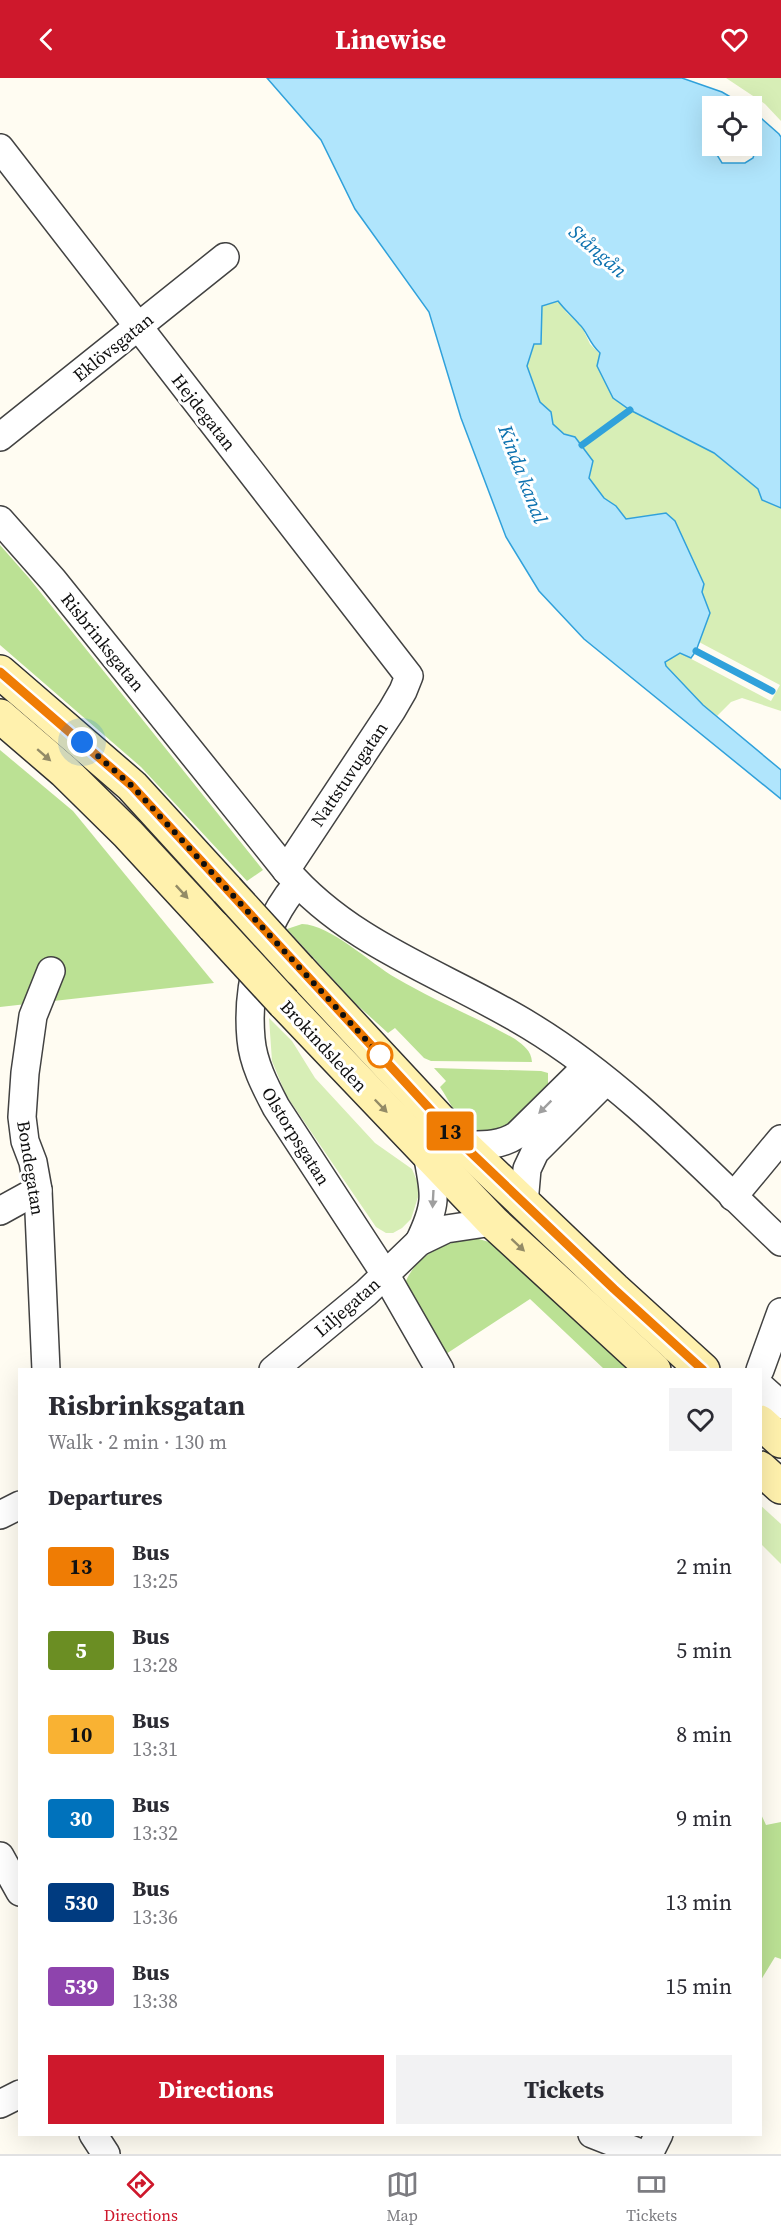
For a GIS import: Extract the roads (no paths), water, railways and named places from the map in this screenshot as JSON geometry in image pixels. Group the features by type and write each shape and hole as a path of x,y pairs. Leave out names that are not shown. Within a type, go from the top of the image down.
{"main road":[{"name":"Brokindsleden","path":"0,672 132,786 463,1145 700,1368"},
{"name":"Brokindsleden","path":"0,716 64,771 128,834 284,1003 493,1222 652,1368"},
{"path":"762,1424 781,1441"},
{"path":"762,1470 781,1487"}],"street":[{"name":"Hejdegatan","path":"0,148 410,676"},
{"name":"Eklövsgatan","path":"0,437 225,257"},
{"name":"Risbrinksgatan","path":"0,520 53,580 291,877 321,906 374,942 529,1025 596,1073 781,1242"},
{"name":"Nattstuvugatan","path":"291,877 392,710 410,676"},
{"name":"Olstorpsgatan","path":"291,877 260,953 251,1002 250,1040 261,1079 276,1107 385,1274 439,1368"},
{"name":"Bondegatan","path":"46,1368 38,1190 33,1162 25,1141 22,1117 33,1016 51,971"},
{"path":"463,1145 496,1145 507,1141 596,1073"},
{"path":"524,1204 527,1169 535,1152 596,1073"},
{"path":"733,1197 781,1139"},
{"name":"Liljegatan","path":"419,1242 434,1204 435,1192 427,1154"},
{"path":"0,1211 38,1190"},
{"name":"Liljegatan","path":"275,1368 366,1293 419,1242 446,1230 493,1222"},
{"path":"761,1368 781,1312"},
{"path":"762,1388 781,1405"},
{"path":"0,1515 18,1506"},
{"path":"0,2104 18,2095"},
{"path":"94,2136 106,2154"},
{"path":"597,2136 643,2154"},
{"path":"649,2154 658,2136"}],"water":[{"path":"267,78 682,78 729,96 702,96 702,156 718,156 722,163 745,163 754,156 762,156 762,119 779,134 781,137 781,508 762,500 758,489 714,453 630,410 613,398 597,366 600,353 582,327 558,301 542,306 541,344 534,344 527,366 540,402 551,412 553,424 564,434 575,437 593,461 589,478 604,498 616,506 626,519 666,513 675,521 704,584 702,592 710,613 696,651 691,658 680,653 665,662 666,666 703,705 781,770 781,799 584,639 539,591 506,537 461,418 429,312 355,209 321,140"}],"waterway":[{"path":"582,445 630,410"},
{"path":"696,651 772,691"}],"water label":[{"name":"Stångån","path":"598,251"},
{"name":"Kinda kanal","path":"523,474"}]}
